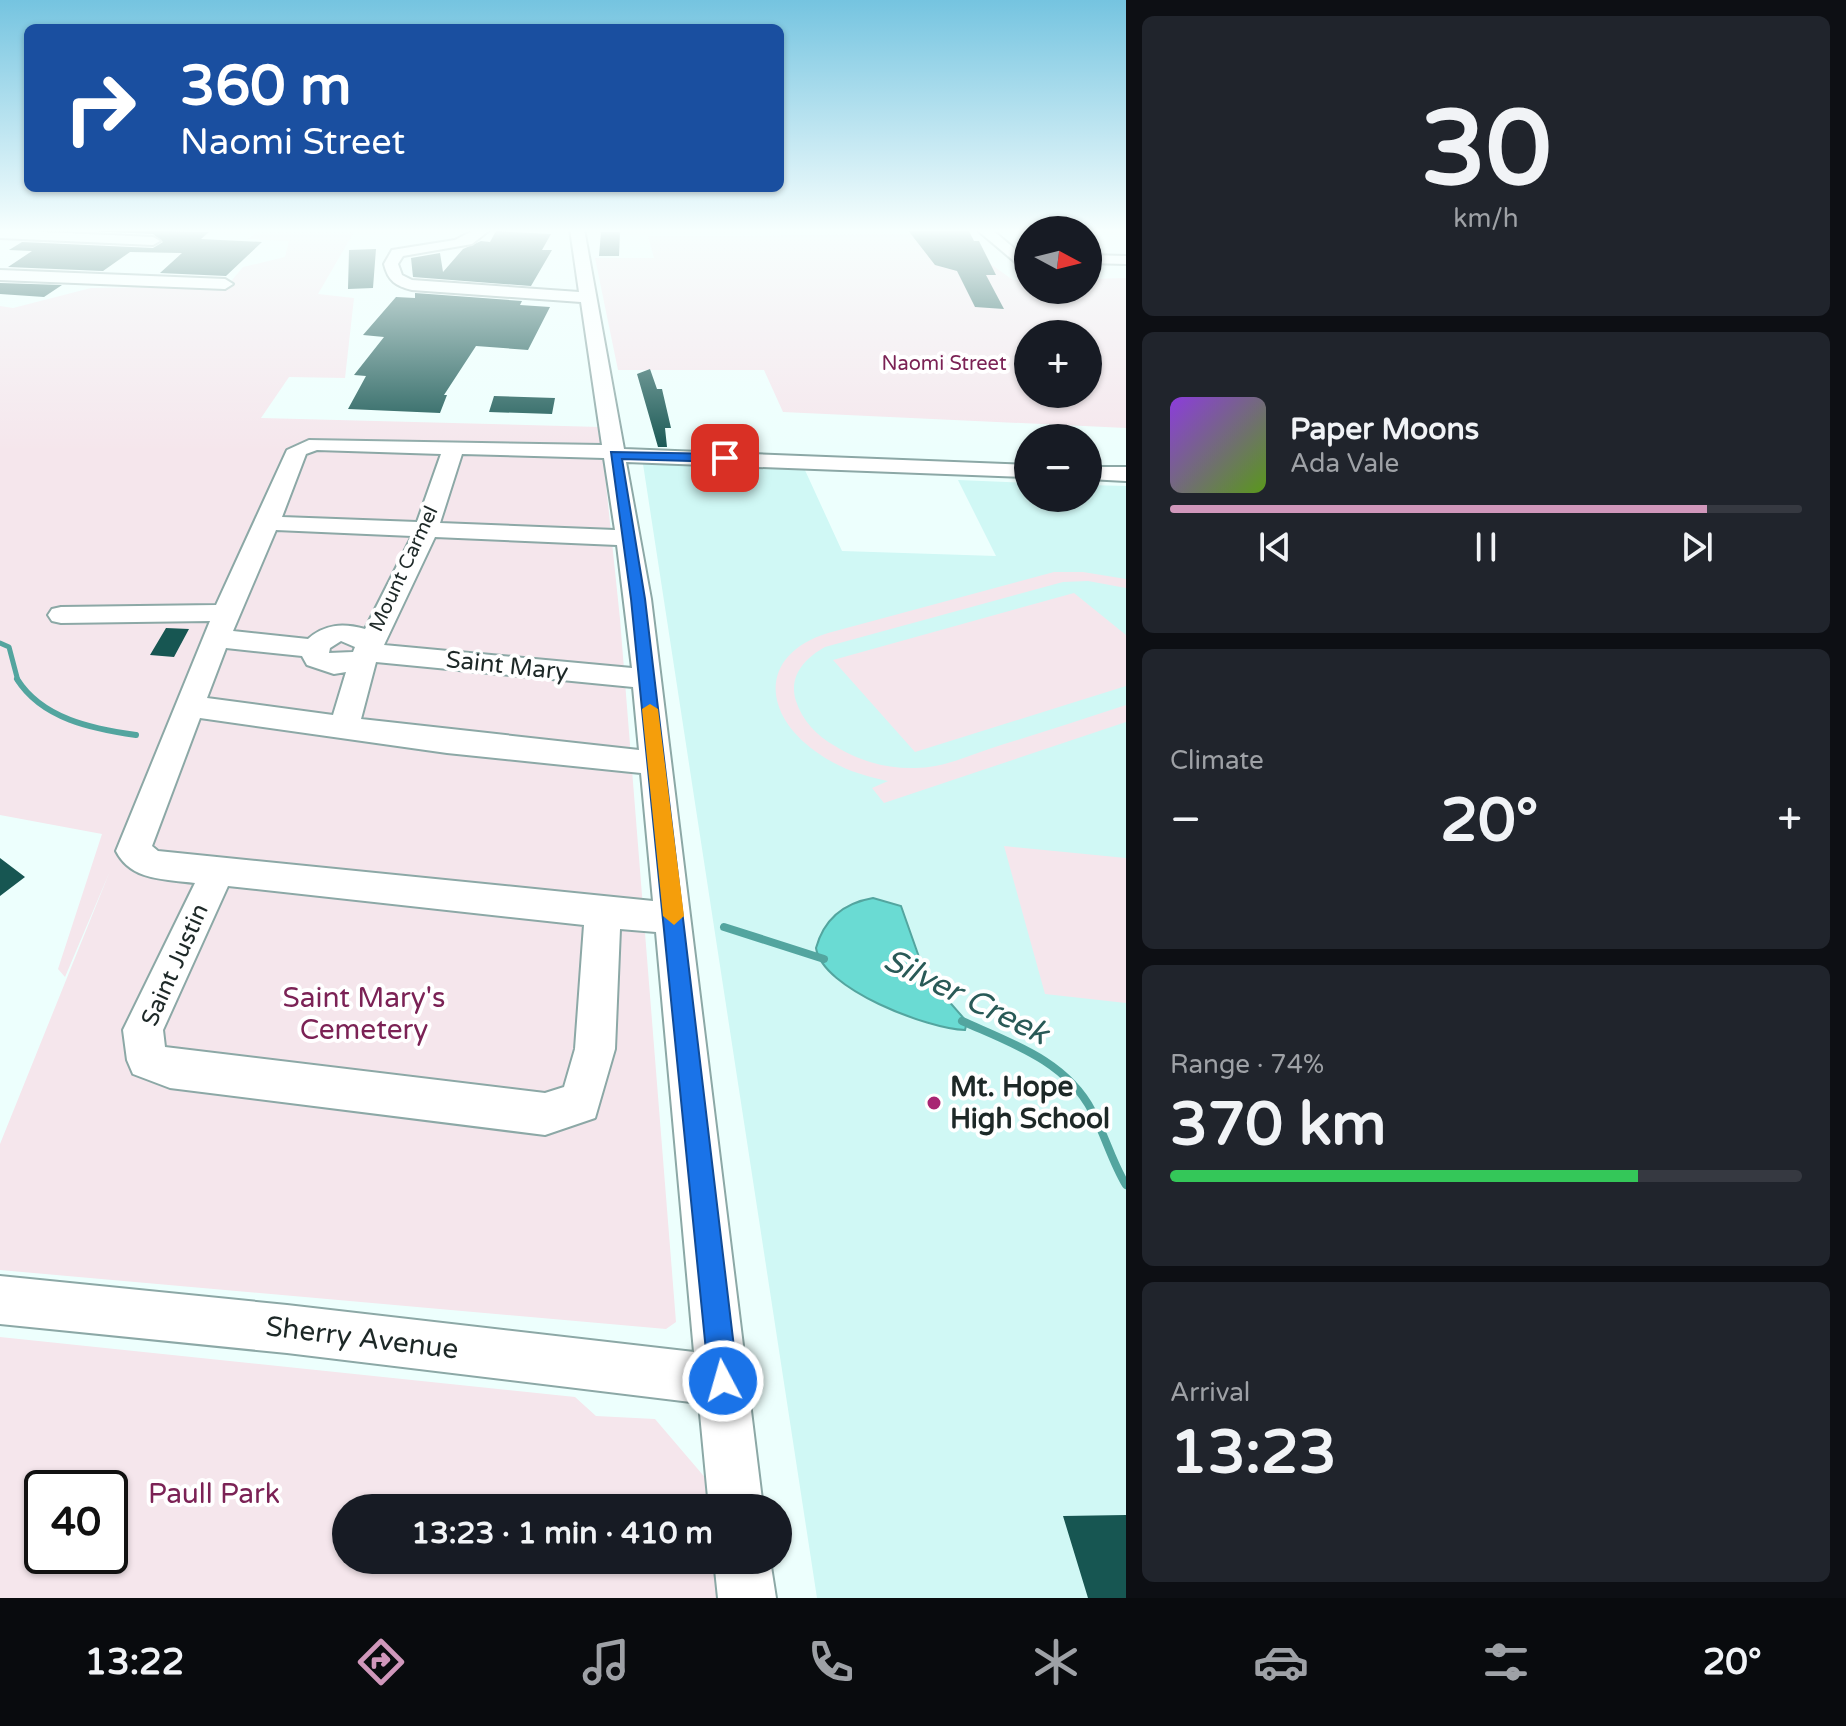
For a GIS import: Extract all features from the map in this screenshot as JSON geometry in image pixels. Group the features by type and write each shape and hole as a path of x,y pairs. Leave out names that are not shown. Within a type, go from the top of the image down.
{"street":[{"path":"588,304 629,538 647,679 735,1494"},
{"path":"674,919 151,864 133,851 221,625 297,450 307,446 453,448 1014,470"},
{"name":"Mount Carmel","path":"344,728 367,652 426,531 453,448"},
{"path":"1102,473 1126,474"},
{"path":"267,523 629,538"},
{"path":"61,615 221,625"},
{"name":"Saint Mary","path":"221,625 314,648 325,638 345,632 363,638 367,652 647,679"},
{"path":"190,706 344,728 655,763"},
{"name":"Saint Justin","path":"217,872 143,1030 147,1060 170,1068 230,1077 545,1114 580,1103 595,1049 603,912"},
{"name":"Sherry Avenue","path":"0,1300 287,1329 723,1381"},
{"path":"744,1574 747,1598"}],"shaded area":[{"name":"Mt. Hope High School","path":"643,464 804,468 842,551 996,556 958,480 1014,482 1014,512 1102,512 1102,485 1126,486 1126,1598 817,1598"}],"green space":[{"name":"Saint Mary's Cemetery","path":"30,304 353,304 345,378 289,377 261,418 600,427 620,619 676,1322 666,1329 0,1270 0,1144 110,871 65,977 58,969 102,834 0,815 0,306 13,308"},
{"name":"Naomi Street","path":"604,304 1126,304 1126,428 1102,427 1102,424 783,412 764,370 618,370"},
{"path":"1054,572 1083,572 1126,579 1126,588 1088,581 1063,582 825,647 805,662 796,676 794,692 799,708 806,721 828,742 864,760 905,768 945,764 1126,705 1126,722 884,803 872,788 888,781 850,770 823,757 797,736 785,719 777,702 776,685 780,669 790,655 806,642 828,633"},
{"path":"1074,593 1126,635 1126,686 915,752 833,660"},
{"path":"1004,846 1126,858 1126,1003 1045,994"},
{"name":"Paull Park","path":"0,1337 575,1397 596,1416 655,1419 708,1481 709,1494 332,1494 332,1574 715,1574 717,1598 0,1598"}],"water":[{"path":"873,898 901,906 925,974 967,1022 965,1030 927,1023 879,1004 856,992 823,963 816,948 830,921 844,908"}],"building":[{"path":"390,304 521,304 550,307 528,350 476,346 444,395 447,395 440,413 348,409 366,376 354,375 384,337 363,335"},
{"path":"973,304 1001,304 1004,309 975,307"},
{"path":"650,369 657,389 662,389 671,428 665,428 667,447 658,447 637,374"},
{"path":"494,396 555,398 552,414 489,412"},
{"path":"166,628 189,629 174,657 150,655"},
{"path":"0,858 25,877 0,896"},
{"path":"1126,1515 1126,1598 1088,1598 1063,1516"}],"waterway":[{"name":"Silver Creek","path":"0,643 9,647 18,680"},
{"name":"Silver Creek","path":"18,680 40,704 54,713 86,725 136,735"},
{"name":"Silver Creek","path":"724,927 824,959"},
{"name":"Silver Creek","path":"962,1021 1018,1046 1068,1079 1092,1111 1126,1185"}],"slow traffic":[{"path":"650,709 674,916"}],"place":[{"name":"Mt. Hope High School","path":"934,1103"}],"route":[{"path":"723,1381 638,599 615,455 725,458"}]}
